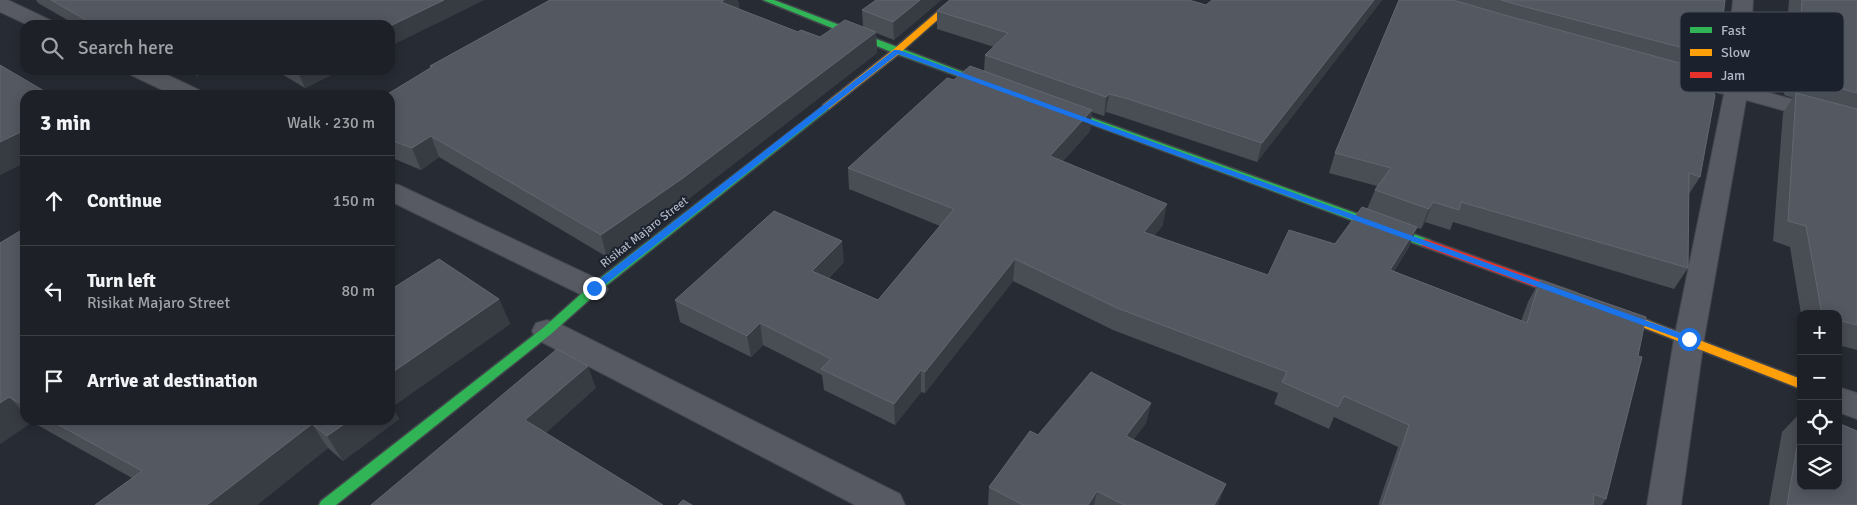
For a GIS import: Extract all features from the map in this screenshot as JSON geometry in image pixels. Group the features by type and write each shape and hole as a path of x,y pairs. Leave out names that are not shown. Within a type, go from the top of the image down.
{"street":[{"path":"766,0 897,51 1008,91"},
{"name":"Risikat Majaro Street","path":"326,505 547,330 594,288 897,51 956,0"},
{"path":"0,4 34,20"},
{"path":"149,75 180,90"},
{"path":"1664,505 1689,339 1736,92"},
{"path":"1740,92 1857,124"},
{"path":"1045,105 1689,339 1797,382"},
{"path":"395,193 594,288"},
{"path":"547,330 888,505"},
{"path":"1841,400 1857,406"}],"building":[{"path":"51,0 444,0 395,24 395,20 86,20"},
{"path":"550,0 724,0 721,2 798,32 801,30 820,37 845,20 876,32 683,178 601,235 431,136 412,148 395,142 394,90 432,67 430,66"},
{"path":"876,0 920,0 893,22 862,10"},
{"path":"950,0 1189,0 1206,5 1212,0 1374,0 1262,143 1125,98 1109,94 1106,97 985,55 1008,33 937,11"},
{"path":"1399,0 1453,0 1680,63 1680,92 1714,92 1715,95 1700,177 1689,173 1688,268 1461,202 1459,210 1433,202 1429,209 1375,190 1391,168 1335,153"},
{"path":"1501,0 1725,0 1724,12 1680,12 1680,47"},
{"path":"1802,0 1857,0 1857,93 1844,89 1844,12 1801,12"},
{"path":"0,65 42,90 20,90 20,132 0,142"},
{"path":"970,66 1092,110 1050,156 1167,204 1144,232 1268,275 1289,230 1335,244 1362,207 1417,227 1390,270 1527,323 1540,280 1646,317 1638,356 1642,357 1606,499 1594,494 1593,505 1382,505 1409,425 1344,396 1338,407 1282,382 1287,372 1117,308 1015,259 925,372 921,370 894,404 821,369 831,359 760,323 747,336 675,300 774,211 842,241 812,271 878,300 954,209 848,168 947,78 954,80"},
{"path":"1796,93 1857,109 1857,325 1842,321 1842,310 1821,310 1806,226 1788,221"},
{"path":"20,231 20,403 9,397 0,403 0,243"},
{"path":"439,259 499,299 395,371 395,287"},
{"path":"557,349 588,366 525,420 663,505 371,505"},
{"path":"1091,372 1151,403 1126,436 1226,484 1214,505 1124,505 1097,491 1088,505 1023,505 989,487 1030,431 1038,435"},
{"path":"59,425 311,425 207,505 95,505 142,471"},
{"path":"313,425 343,425 327,436"},
{"path":"1842,425 1857,431 1857,505 1787,505 1797,446 1797,490 1842,490"},
{"path":"683,500 692,505 678,505"}],"traffic: fast":[{"path":"767,0 897,51 997,87"},
{"path":"326,505 547,331 594,289 826,107"},
{"path":"1056,108 1426,243"}],"traffic: slow":[{"path":"826,107 897,51 956,0"},
{"path":"1610,310 1797,382"}],"traffic: jam":[{"path":"1426,243 1572,296"}],"route":[{"path":"594,288 897,51 1689,339"}]}
